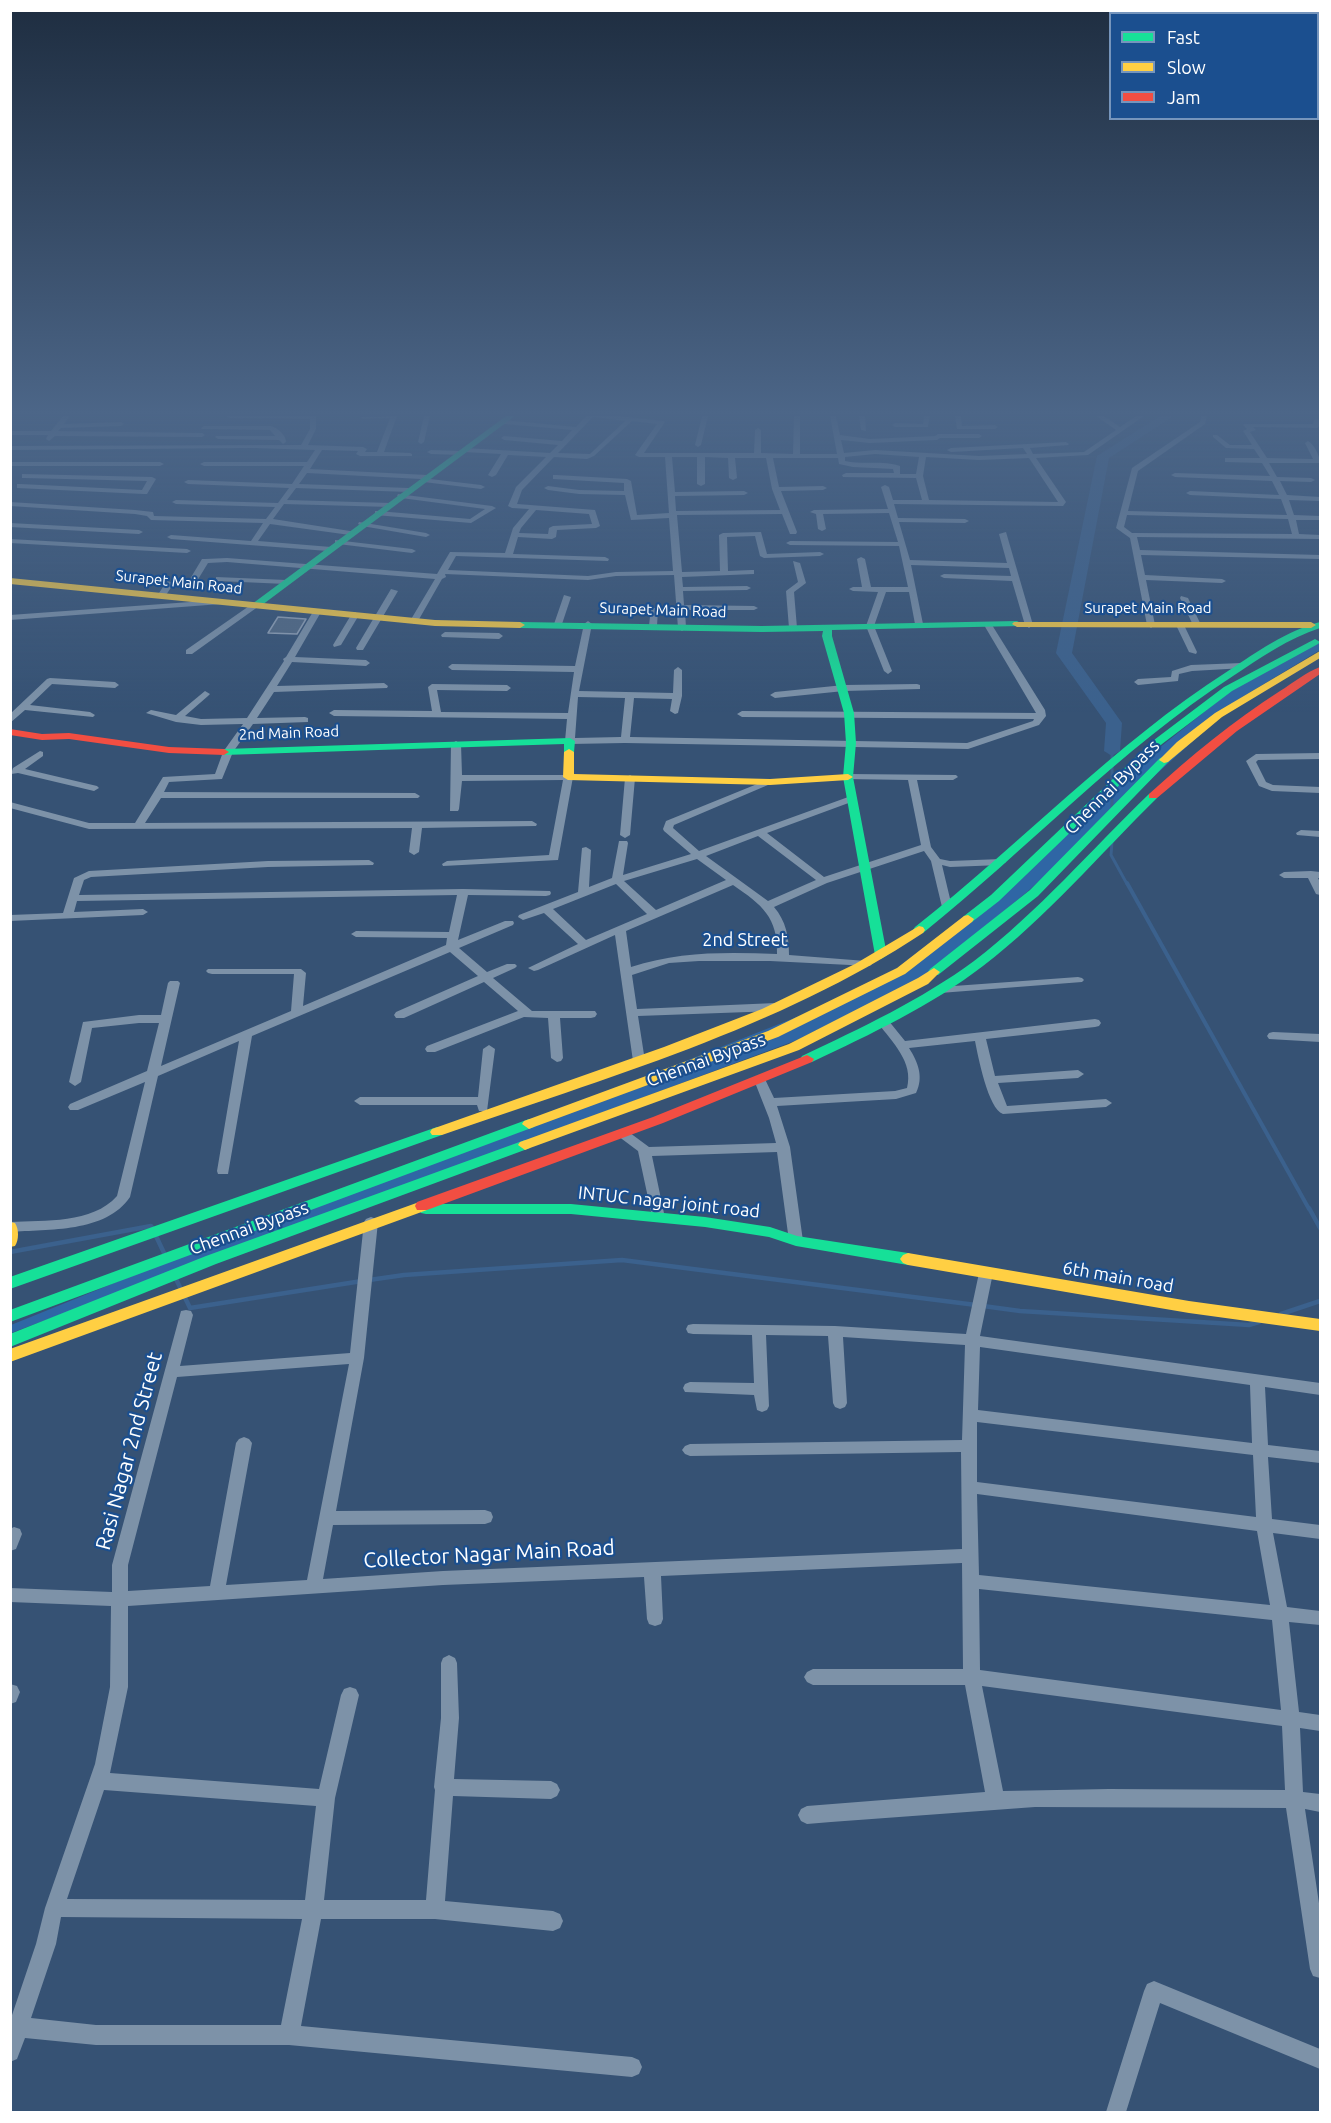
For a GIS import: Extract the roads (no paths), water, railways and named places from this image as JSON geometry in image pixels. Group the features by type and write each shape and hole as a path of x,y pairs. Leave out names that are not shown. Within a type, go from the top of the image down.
{"main road":[{"path":"255,606 375,515"},
{"name":"Surapet Main Road","path":"10,581 482,629 558,624 681,628 793,628 919,624 1197,625 1320,629"},
{"path":"828,627 830,647 844,688 849,713 851,743 848,777 881,955"},
{"path":"10,1283 279,1189 483,1108 639,1061 732,1027 866,963 881,955 947,907 1179,705 1298,633 1320,629"},
{"name":"Chennai Bypass","path":"10,1316 773,1034 901,971 995,898 1158,742 1228,689 1320,629"},
{"name":"Chennai Bypass","path":"10,1341 211,1260 794,1047 923,981 1034,893 1177,747 1250,695 1320,654"},
{"path":"10,1356 371,1222 416,1208 622,1133 760,1080 884,1023 940,990 1017,933 1216,738 1282,691 1320,670"},
{"name":"2nd Main Road","path":"14,735 69,736 169,750 228,752 570,741"},
{"path":"570,741 568,777 770,782 848,777"},
{"name":"INTUC nagar joint road","path":"416,1208 463,1211 571,1209 658,1218 770,1232 796,1241 986,1273"},
{"name":"6th main road","path":"986,1273 1244,1317 1320,1325"}],"street":[{"path":"254,542 272,515"},
{"path":"402,515 471,521 481,515"},
{"path":"508,556 517,528 528,515"},
{"path":"515,535 552,537 553,528 596,526 593,515"},
{"path":"633,515 634,519 665,515"},
{"path":"673,515 681,628"},
{"path":"724,573 723,534 758,534 764,531 760,515"},
{"path":"786,515 793,531"},
{"path":"817,515 822,529"},
{"path":"893,515 919,624"},
{"path":"1123,515 1120,530 1132,536 1320,537"},
{"path":"1211,515 1320,518"},
{"path":"1293,517 1296,536"},
{"path":"123,549 151,518 268,521 350,533"},
{"path":"895,520 965,521"},
{"path":"362,524 426,535"},
{"path":"10,525 138,532"},
{"path":"758,534 764,556 820,554"},
{"path":"1003,534 1029,625"},
{"path":"1132,536 1150,625"},
{"path":"171,537 412,551"},
{"path":"10,542 187,551"},
{"path":"790,543 902,544"},
{"path":"1135,552 1320,557"},
{"path":"414,621 444,574 453,554 605,559"},
{"path":"861,559 867,590"},
{"path":"194,579 202,565 210,560 444,574 588,578 616,574 751,572"},
{"path":"906,562 1011,566"},
{"path":"793,628 790,591 802,583 796,563"},
{"path":"944,576 1015,579"},
{"path":"1141,577 1222,581"},
{"path":"219,579 286,582"},
{"path":"161,596 170,583"},
{"path":"680,589 747,588"},
{"path":"853,589 912,590"},
{"path":"883,590 872,612 870,626 888,671"},
{"path":"360,648 394,591"},
{"path":"558,624 567,597"},
{"path":"1184,598 1197,625"},
{"path":"12,620 218,602"},
{"path":"189,652 255,606"},
{"path":"681,607 754,608"},
{"path":"653,626 654,609"},
{"path":"140,824 166,778 219,777 228,752 317,612"},
{"path":"337,645 354,615"},
{"path":"588,624 574,694 570,741 968,746 1036,723 1041,716 1041,710 988,625"},
{"path":"1180,625 1193,652"},
{"path":"445,635 482,629 499,636"},
{"path":"287,659 366,663"},
{"path":"1138,682 1174,680 1175,673 1191,668 1242,666"},
{"path":"452,667 579,669"},
{"path":"675,711 678,670"},
{"path":"10,720 50,681 115,686"},
{"path":"269,689 384,686"},
{"path":"437,713 432,687 507,688"},
{"path":"775,695 844,688 917,687"},
{"path":"176,719 205,694"},
{"path":"574,694 677,696"},
{"path":"626,740 630,695"},
{"path":"24,707 90,715"},
{"path":"151,713 201,722 305,720"},
{"path":"334,713 572,716"},
{"path":"742,714 1041,716"},
{"path":"454,809 457,778 456,744"},
{"path":"13,772 40,754"},
{"path":"1320,756 1256,757 1251,761 1262,784 1272,789 1320,790"},
{"path":"13,772 94,788"},
{"path":"447,864 554,858 568,777 457,778"},
{"path":"848,777 953,777"},
{"path":"617,880 630,778"},
{"path":"912,778 926,847 936,861 947,907"},
{"path":"770,782 670,823 668,829 698,855 770,905 784,938 783,958"},
{"path":"158,795 415,796"},
{"path":"523,917 617,880 698,855 851,799"},
{"path":"10,805 88,826 532,824"},
{"path":"414,852 417,825"},
{"path":"759,832 823,881"},
{"path":"1301,833 1320,834"},
{"path":"770,905 823,881 926,847"},
{"path":"583,893 586,850"},
{"path":"936,861 950,864 1001,862"},
{"path":"67,916 79,878 88,874 268,864 369,863"},
{"path":"1284,874 1316,874 1320,892"},
{"path":"617,880 655,915"},
{"path":"534,968 734,881"},
{"path":"73,898 463,891 546,893"},
{"path":"451,947 463,891"},
{"path":"545,908 585,945"},
{"path":"10,918 143,912"},
{"path":"74,1107 155,1075 509,923"},
{"path":"620,929 639,1061"},
{"path":"357,934 454,934"},
{"path":"451,947 531,1016 591,1014"},
{"name":"2nd Street","path":"626,973 672,959 783,958 866,963"},
{"path":"400,1015 511,966"},
{"path":"212,971 297,971 300,973 297,1014"},
{"path":"940,990 1078,980"},
{"path":"11,1233 86,1219 101,1215 118,1205 123,1197 155,1075 174,983"},
{"path":"631,1012 777,1007"},
{"path":"431,1049 526,1012"},
{"path":"554,1016 557,1058"},
{"path":"75,1082 87,1025 139,1019 166,1019"},
{"path":"771,1102 907,1093 914,1085 903,1045 884,1023"},
{"path":"903,1045 980,1038 1095,1023"},
{"path":"223,1171 246,1036"},
{"path":"1273,1036 1320,1038"},
{"path":"980,1038 990,1080 1003,1110 1106,1103"},
{"path":"360,1101 483,1108 489,1049"},
{"path":"990,1080 1078,1074"},
{"path":"760,1080 771,1102 784,1147 796,1241"},
{"path":"622,1133 645,1152 658,1218"},
{"path":"645,1152 784,1147"},
{"path":"314,1586 357,1358 371,1222"},
{"path":"986,1273 973,1323 972,1340 969,1446 970,1581 972,1677 996,1800"},
{"name":"Rasi Nagar 2nd Street","path":"10,2052 46,1944 54,1908 104,1764 118,1687 120,1565 186,1315"},
{"path":"693,1329 835,1331 972,1340 1320,1389"},
{"path":"759,1329 762,1406"},
{"path":"835,1331 840,1403"},
{"path":"172,1372 357,1358"},
{"path":"1257,1381 1264,1525 1280,1613 1292,1721 1294,1799 1319,1944 1320,1969"},
{"path":"690,1388 762,1389"},
{"path":"971,1415 1320,1457"},
{"path":"217,1591 244,1443"},
{"path":"690,1450 969,1446"},
{"path":"970,1488 1320,1532"},
{"path":"327,1518 484,1517"},
{"name":"Collector Nagar Main Road","path":"10,1595 120,1599 314,1586 971,1556"},
{"path":"652,1569 655,1619"},
{"path":"970,1581 1320,1618"},
{"path":"435,1910 450,1718 449,1663"},
{"path":"813,1677 972,1677 1320,1724"},
{"path":"289,2035 314,1908 326,1798 350,1695"},
{"path":"98,1781 326,1798"},
{"path":"443,1787 550,1790"},
{"path":"807,1815 868,1812 996,1800 1113,1797 1294,1799 1320,1803"},
{"path":"54,1908 435,1910 553,1921"},
{"path":"1116,2112 1154,1991 1320,2059"},
{"path":"19,2027 96,2035 289,2035 632,2067"}],"waterway":[{"path":"1091,515 1064,653 1114,723 1112,751"},
{"path":"1112,751 1112,780"},
{"path":"1112,791 1112,807"},
{"path":"1112,842 1111,855 1127,884"},
{"path":"1127,883 1309,1209"},
{"path":"1309,1208 1320,1228"},
{"path":"10,1252 151,1226 153,1229"},
{"path":"156,1236 164,1253"},
{"path":"369,1280 404,1275 622,1260 976,1305"},
{"path":"176,1279 190,1308 362,1281"},
{"path":"1281,1314 1320,1301"},
{"path":"983,1306 1020,1311 1249,1325 1259,1322"}]}
